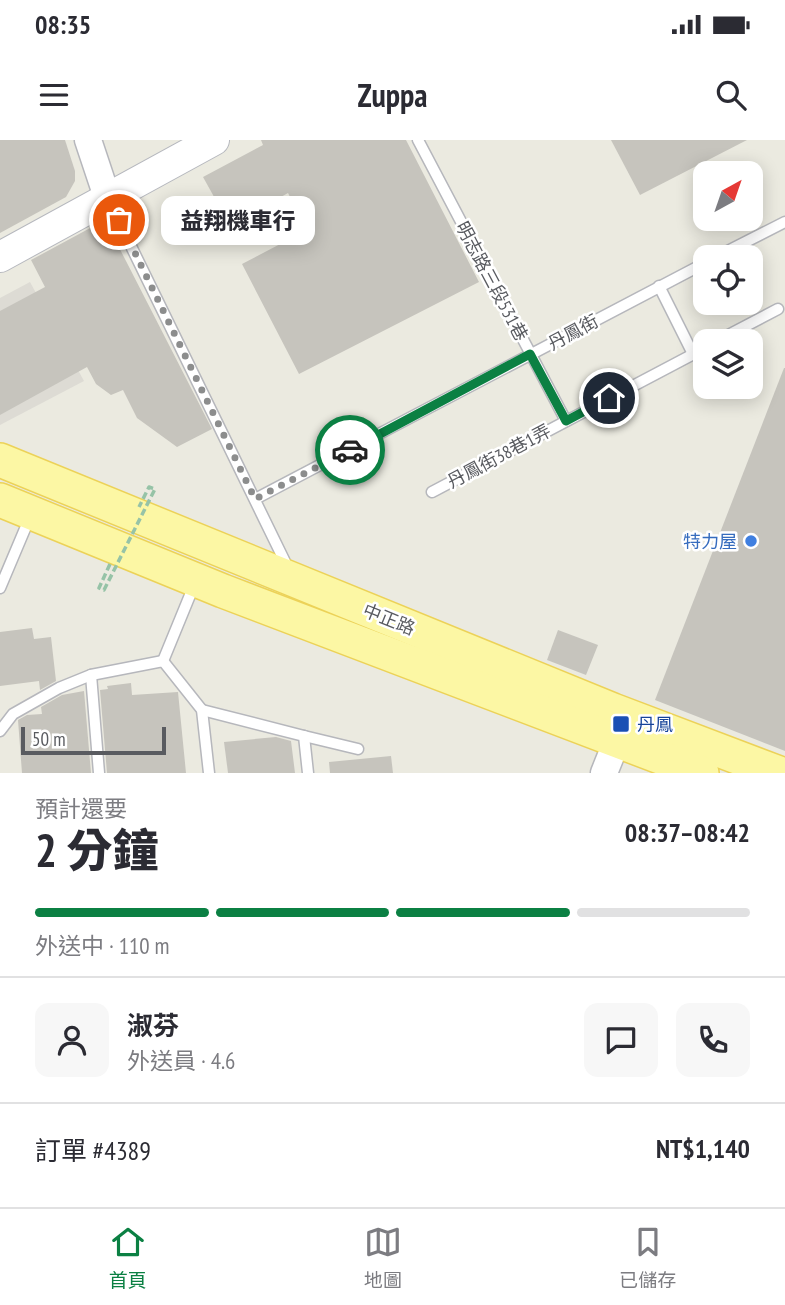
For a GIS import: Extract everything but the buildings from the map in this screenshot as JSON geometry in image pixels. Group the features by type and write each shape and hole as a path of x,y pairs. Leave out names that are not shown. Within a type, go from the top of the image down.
{"main road":[{"path":"0,257 214,140"},
{"name":"中正路","path":"0,460 294,580 622,728 702,773"},
{"name":"中正路","path":"0,500 197,580 622,728 779,773"}],"street":[{"path":"88,140 107,197"},
{"path":"604,773 622,728"}],"lane":[{"name":"明志路三段531巷","path":"418,140 566,421"},
{"path":"107,197 294,580"},
{"path":"740,245 785,222"},
{"name":"丹鳳街","path":"255,499 693,269"},
{"path":"659,286 693,354"},
{"path":"740,329 778,309"},
{"name":"丹鳳街38巷1弄","path":"432,492 693,354"},
{"path":"0,588 31,513"},
{"path":"163,661 197,580"},
{"path":"0,731 13,714 59,688 90,675 163,661"},
{"path":"163,661 202,710 209,773"},
{"path":"90,675 99,773"},
{"path":"202,710 358,749"},
{"path":"304,736 308,773"}],"path":[{"path":"110,564 99,588 104,590 155,489 149,487 139,507"}],"shaded area":[{"path":"30,282 84,381 0,425 0,298"}],"way so far":[{"path":"119,220 255,499 350,450"}],"place":[{"name":"益翔機車行","path":"119,220"},
{"name":"特力屋","path":"751,541"},
{"name":"丹鳳","path":"621,724"}],"route":[{"path":"350,450 530,354 566,421 609,398"}]}
